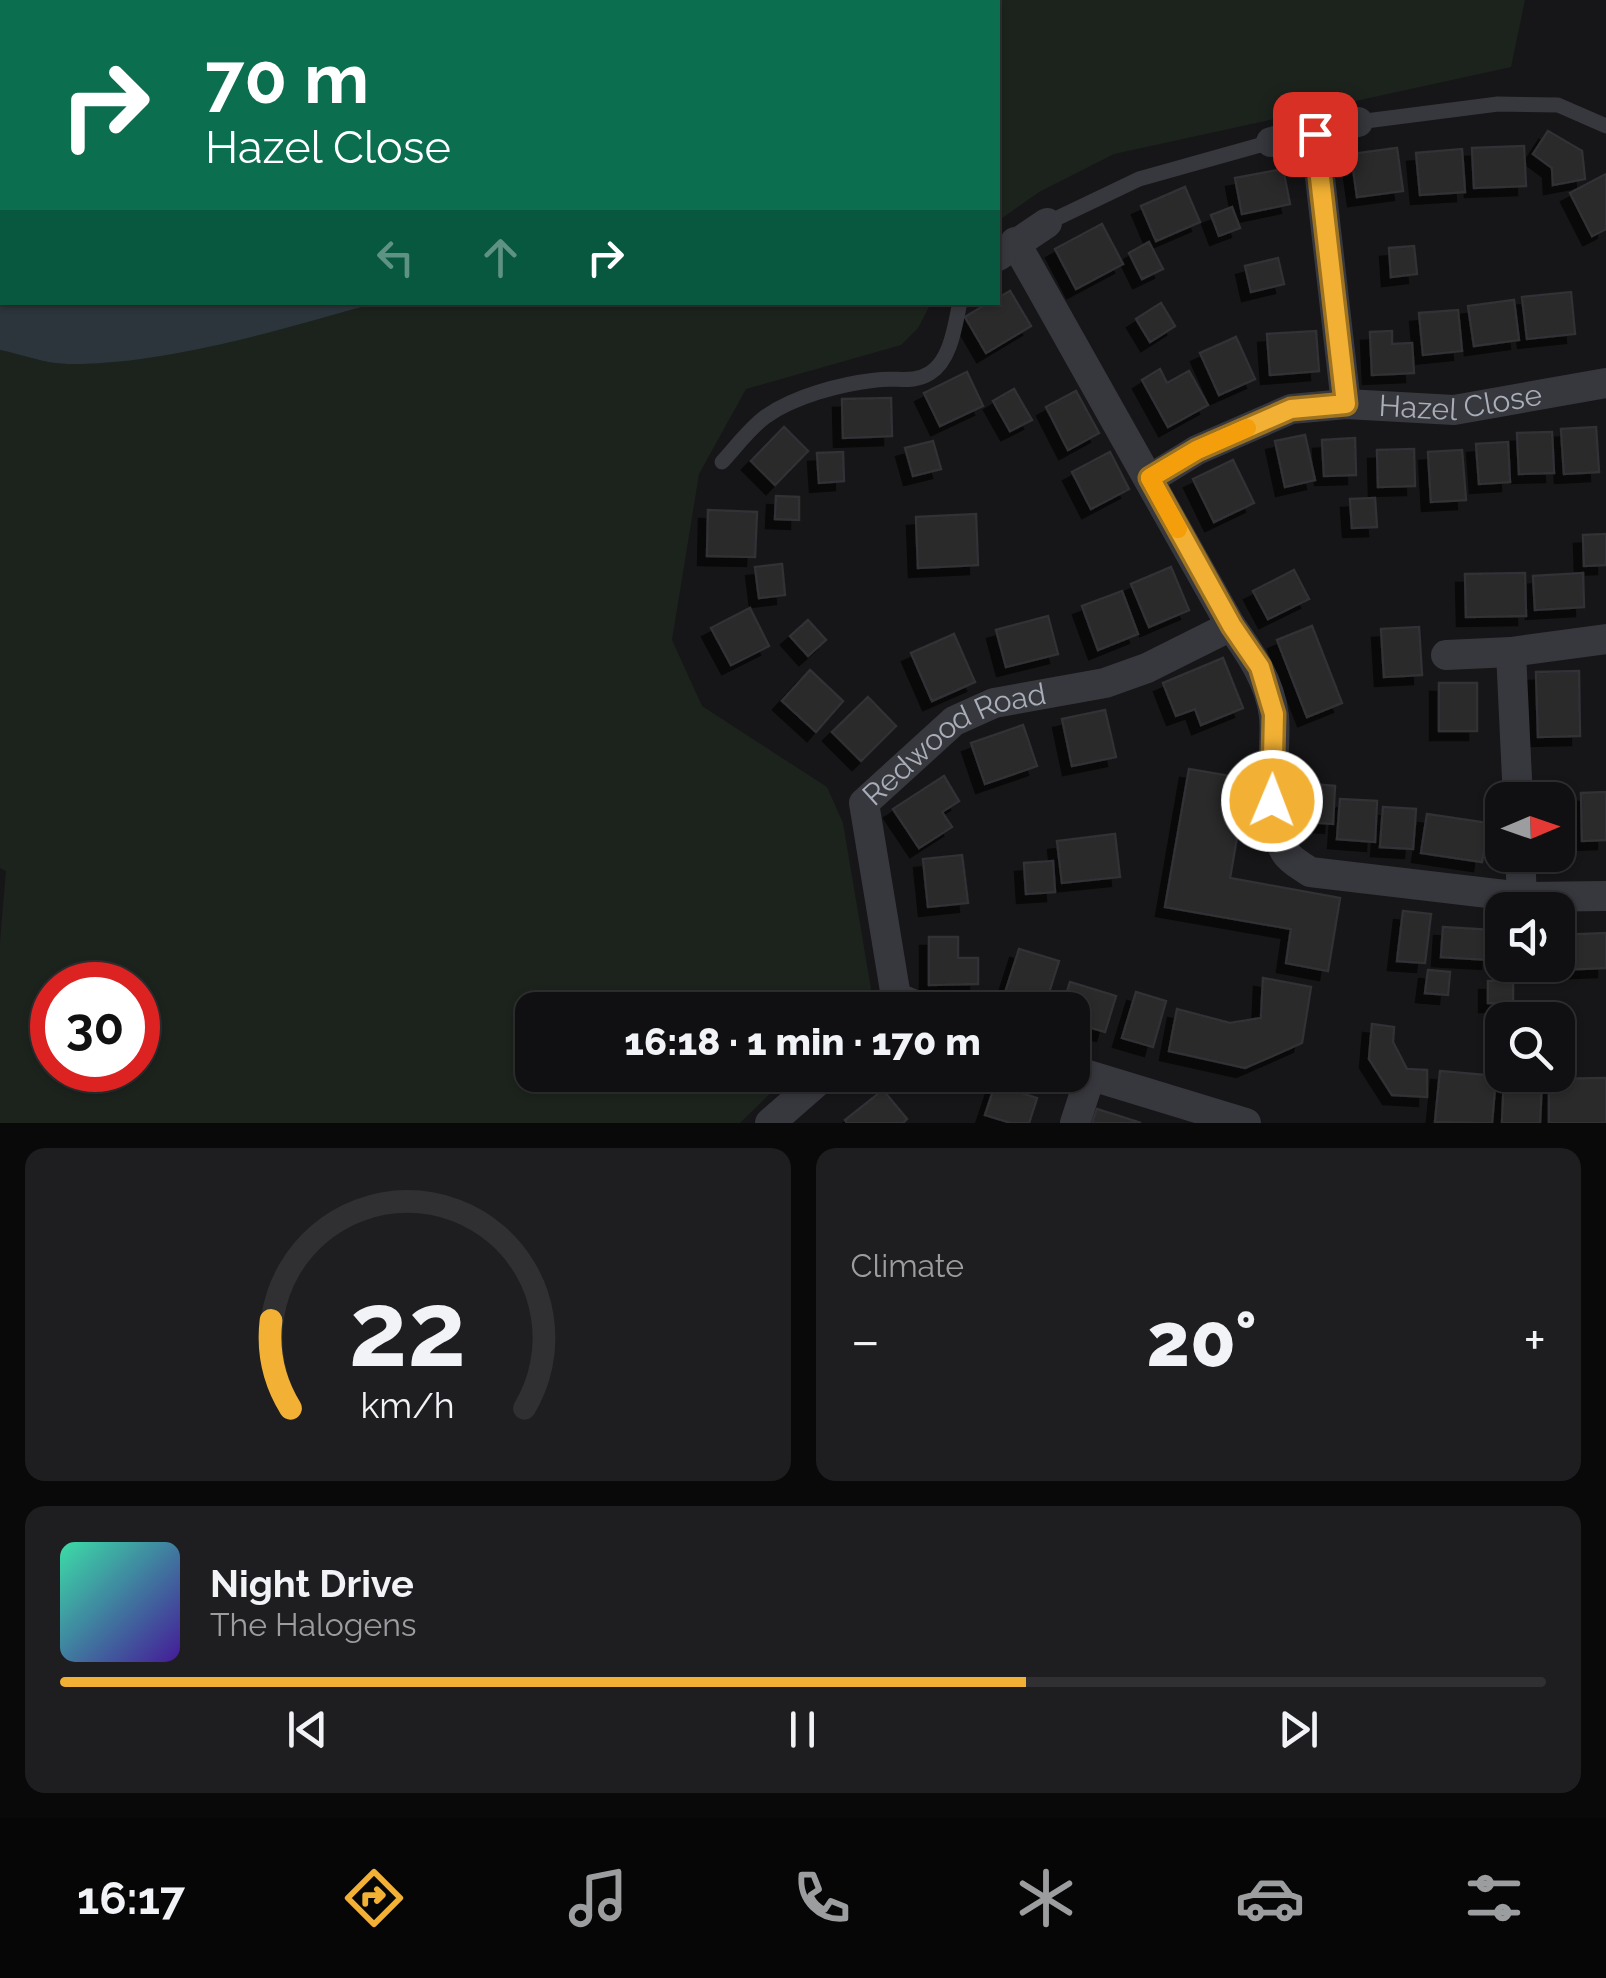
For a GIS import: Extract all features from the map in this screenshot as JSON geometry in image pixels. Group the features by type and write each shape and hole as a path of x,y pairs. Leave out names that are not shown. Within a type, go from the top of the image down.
{"street":[{"path":"1271,142 1358,122"},
{"path":"1315,134 1346,404"},
{"path":"1047,222 1006,249 1150,478 1232,626 1260,667 1274,714 1272,801 1278,836 1288,857 1310,872 1485,893"},
{"name":"Hazel Close","path":"1150,478 1197,450 1291,409 1346,404 1454,410 1606,383"},
{"name":"Redwood Road","path":"888,992 864,803 954,721 994,704 1105,683 1147,668 1232,626"},
{"path":"1446,655 1511,652 1606,639"},
{"path":"1511,652 1517,782"},
{"path":"1575,896 1606,896"},
{"path":"1090,1076 1246,1123"},
{"path":"770,1123 806,1092"},
{"path":"1075,1123 1079,1092"}],"lane":[{"path":"1358,122 1498,104 1558,105 1606,126"},
{"path":"1047,222 1139,178 1271,142"},
{"path":"722,462 764,418 787,406 878,379 916,380 934,371 947,350 959,305"}],"shaded area":[{"path":"1000,0 1525,0 1511,67 1114,154 1039,192 1000,220"},
{"path":"0,305 369,305 263,334 144,359 60,364 0,350"},
{"path":"368,305 930,305 918,328 901,345 746,389 699,474 672,640 702,706 827,787 843,823 871,989 515,992 515,1092 772,1092 740,1123 0,1123 0,942 6,871 0,868 0,350 60,364 183,351"}],"building":[{"path":"1548,131 1582,151 1585,179 1553,185 1552,168 1533,154"},
{"path":"1524,146 1526,186 1474,188 1472,148"},
{"path":"1397,148 1403,191 1357,197 1351,154"},
{"path":"1462,149 1465,192 1420,195 1416,153"},
{"path":"1283,169 1290,204 1242,214 1235,178"},
{"path":"1606,174 1606,229 1592,236 1570,193"},
{"path":"1185,187 1200,222 1156,241 1141,206"},
{"path":"1232,207 1240,228 1219,236 1211,215"},
{"path":"1102,224 1123,264 1076,289 1055,249"},
{"path":"1149,242 1163,269 1142,279 1129,253"},
{"path":"1414,246 1417,274 1391,277 1389,248"},
{"path":"1278,258 1284,284 1251,292 1245,266"},
{"path":"1010,291 1031,326 986,353 965,317 985,305 1000,305 1000,297"},
{"path":"1571,292 1575,334 1527,339 1522,297"},
{"path":"1514,300 1519,340 1474,346 1468,306"},
{"path":"1161,303 1175,326 1150,342 1136,319"},
{"path":"1458,310 1462,351 1423,355 1419,313"},
{"path":"1316,331 1319,371 1270,375 1267,334"},
{"path":"1392,331 1392,344 1412,343 1414,373 1372,375 1370,332"},
{"path":"1236,337 1255,379 1219,395 1200,353"},
{"path":"1160,369 1167,383 1189,371 1208,405 1168,427 1142,380"},
{"path":"967,372 983,406 940,426 924,393"},
{"path":"1014,389 1032,420 1010,431 993,401"},
{"path":"1076,391 1099,433 1068,450 1046,407"},
{"path":"891,398 892,436 843,438 842,399"},
{"path":"784,427 808,451 775,485 751,461"},
{"path":"1596,427 1599,472 1564,474 1561,429"},
{"path":"1552,432 1554,473 1519,474 1517,433"},
{"path":"1305,435 1315,480 1285,487 1275,441"},
{"path":"1355,438 1356,475 1324,476 1322,440"},
{"path":"933,441 941,469 913,476 905,448"},
{"path":"1508,442 1510,482 1479,484 1476,444"},
{"path":"1414,449 1415,486 1378,487 1377,450"},
{"path":"1462,450 1466,500 1431,502 1428,452"},
{"path":"843,452 844,481 819,483 817,453"},
{"path":"1110,452 1129,489 1091,509 1072,472"},
{"path":"1233,460 1254,503 1214,522 1193,479"},
{"path":"776,496 799,497 799,520 775,519"},
{"path":"1375,498 1377,527 1352,528 1350,499"},
{"path":"708,510 757,512 755,557 707,556"},
{"path":"976,514 978,565 918,568 916,517"},
{"path":"1606,534 1606,565 1584,566 1583,535"},
{"path":"782,564 785,595 759,598 755,567"},
{"path":"1171,567 1189,610 1149,627 1131,584"},
{"path":"1294,570 1309,599 1268,619 1253,591"},
{"path":"1525,573 1526,616 1466,617 1465,574"},
{"path":"1583,573 1584,607 1535,610 1533,576"},
{"path":"1122,591 1138,634 1098,650 1082,606"},
{"path":"750,608 769,646 731,665 711,628"},
{"path":"1048,616 1058,654 1006,667 996,630"},
{"path":"808,620 826,640 808,656 790,636"},
{"path":"1312,626 1342,703 1307,717 1277,640"},
{"path":"1419,627 1422,675 1384,677 1381,629"},
{"path":"954,634 975,682 932,701 911,653"},
{"path":"1223,658 1243,708 1201,725 1195,709 1176,716 1163,683"},
{"path":"810,670 843,701 816,732 782,701"},
{"path":"1579,671 1580,736 1538,737 1536,672"},
{"path":"1439,683 1477,683 1477,731 1439,731"},
{"path":"868,697 896,726 861,761 832,732"},
{"path":"1105,710 1116,757 1072,766 1062,719"},
{"path":"1023,725 1037,766 985,784 971,743"},
{"path":"1189,769 1247,779 1230,878 1340,898 1328,971 1286,963 1291,929 1165,907"},
{"path":"944,776 959,801 942,812 952,827 919,848 893,809"},
{"path":"1298,783 1335,786 1333,824 1295,821"},
{"path":"1606,792 1606,840 1582,841 1581,793"},
{"path":"1340,799 1377,801 1375,842 1337,839"},
{"path":"1383,807 1416,809 1413,849 1380,847"},
{"path":"1427,814 1485,823 1482,862 1421,853"},
{"path":"1115,834 1120,877 1062,883 1057,841"},
{"path":"962,855 968,903 928,907 923,859"},
{"path":"1053,861 1055,892 1026,894 1024,863"},
{"path":"1403,911 1431,914 1425,963 1397,961"},
{"path":"1443,927 1485,930 1485,960 1441,957"},
{"path":"1606,933 1606,968 1575,969 1575,934"},
{"path":"929,937 958,937 958,958 978,958 978,984 929,985"},
{"path":"1019,949 1059,961 1049,992 1005,992"},
{"path":"1428,970 1450,972 1448,995 1425,993"},
{"path":"1263,978 1311,987 1302,1043 1245,1068 1169,1051 1177,1009 1230,1023 1261,1018"},
{"path":"1070,982 1116,996 1105,1032 1090,1027 1090,992 1067,992"},
{"path":"1488,982 1513,982 1513,1002 1488,1002"},
{"path":"1136,992 1166,1001 1153,1047 1122,1038"},
{"path":"1372,1024 1394,1027 1393,1042 1407,1069 1427,1070 1427,1097 1392,1095 1369,1059"},
{"path":"1440,1071 1485,1075 1485,1092 1495,1092 1492,1123 1435,1122"},
{"path":"1606,1078 1606,1123 1549,1123 1549,1092 1575,1092 1575,1079"},
{"path":"880,1092 907,1119 903,1123 845,1120"},
{"path":"993,1092 1018,1092 1037,1098 1029,1123 1011,1123 985,1115"},
{"path":"1503,1092 1541,1092 1540,1123 1502,1123"},
{"path":"1097,1109 1141,1123 1092,1123"}],"slow traffic":[{"path":"1178,529 1150,478 1197,450 1247,428"}],"route":[{"path":"1272,801 1274,714 1260,667 1232,626 1150,478 1197,450 1291,409 1346,404 1315,134"}]}
